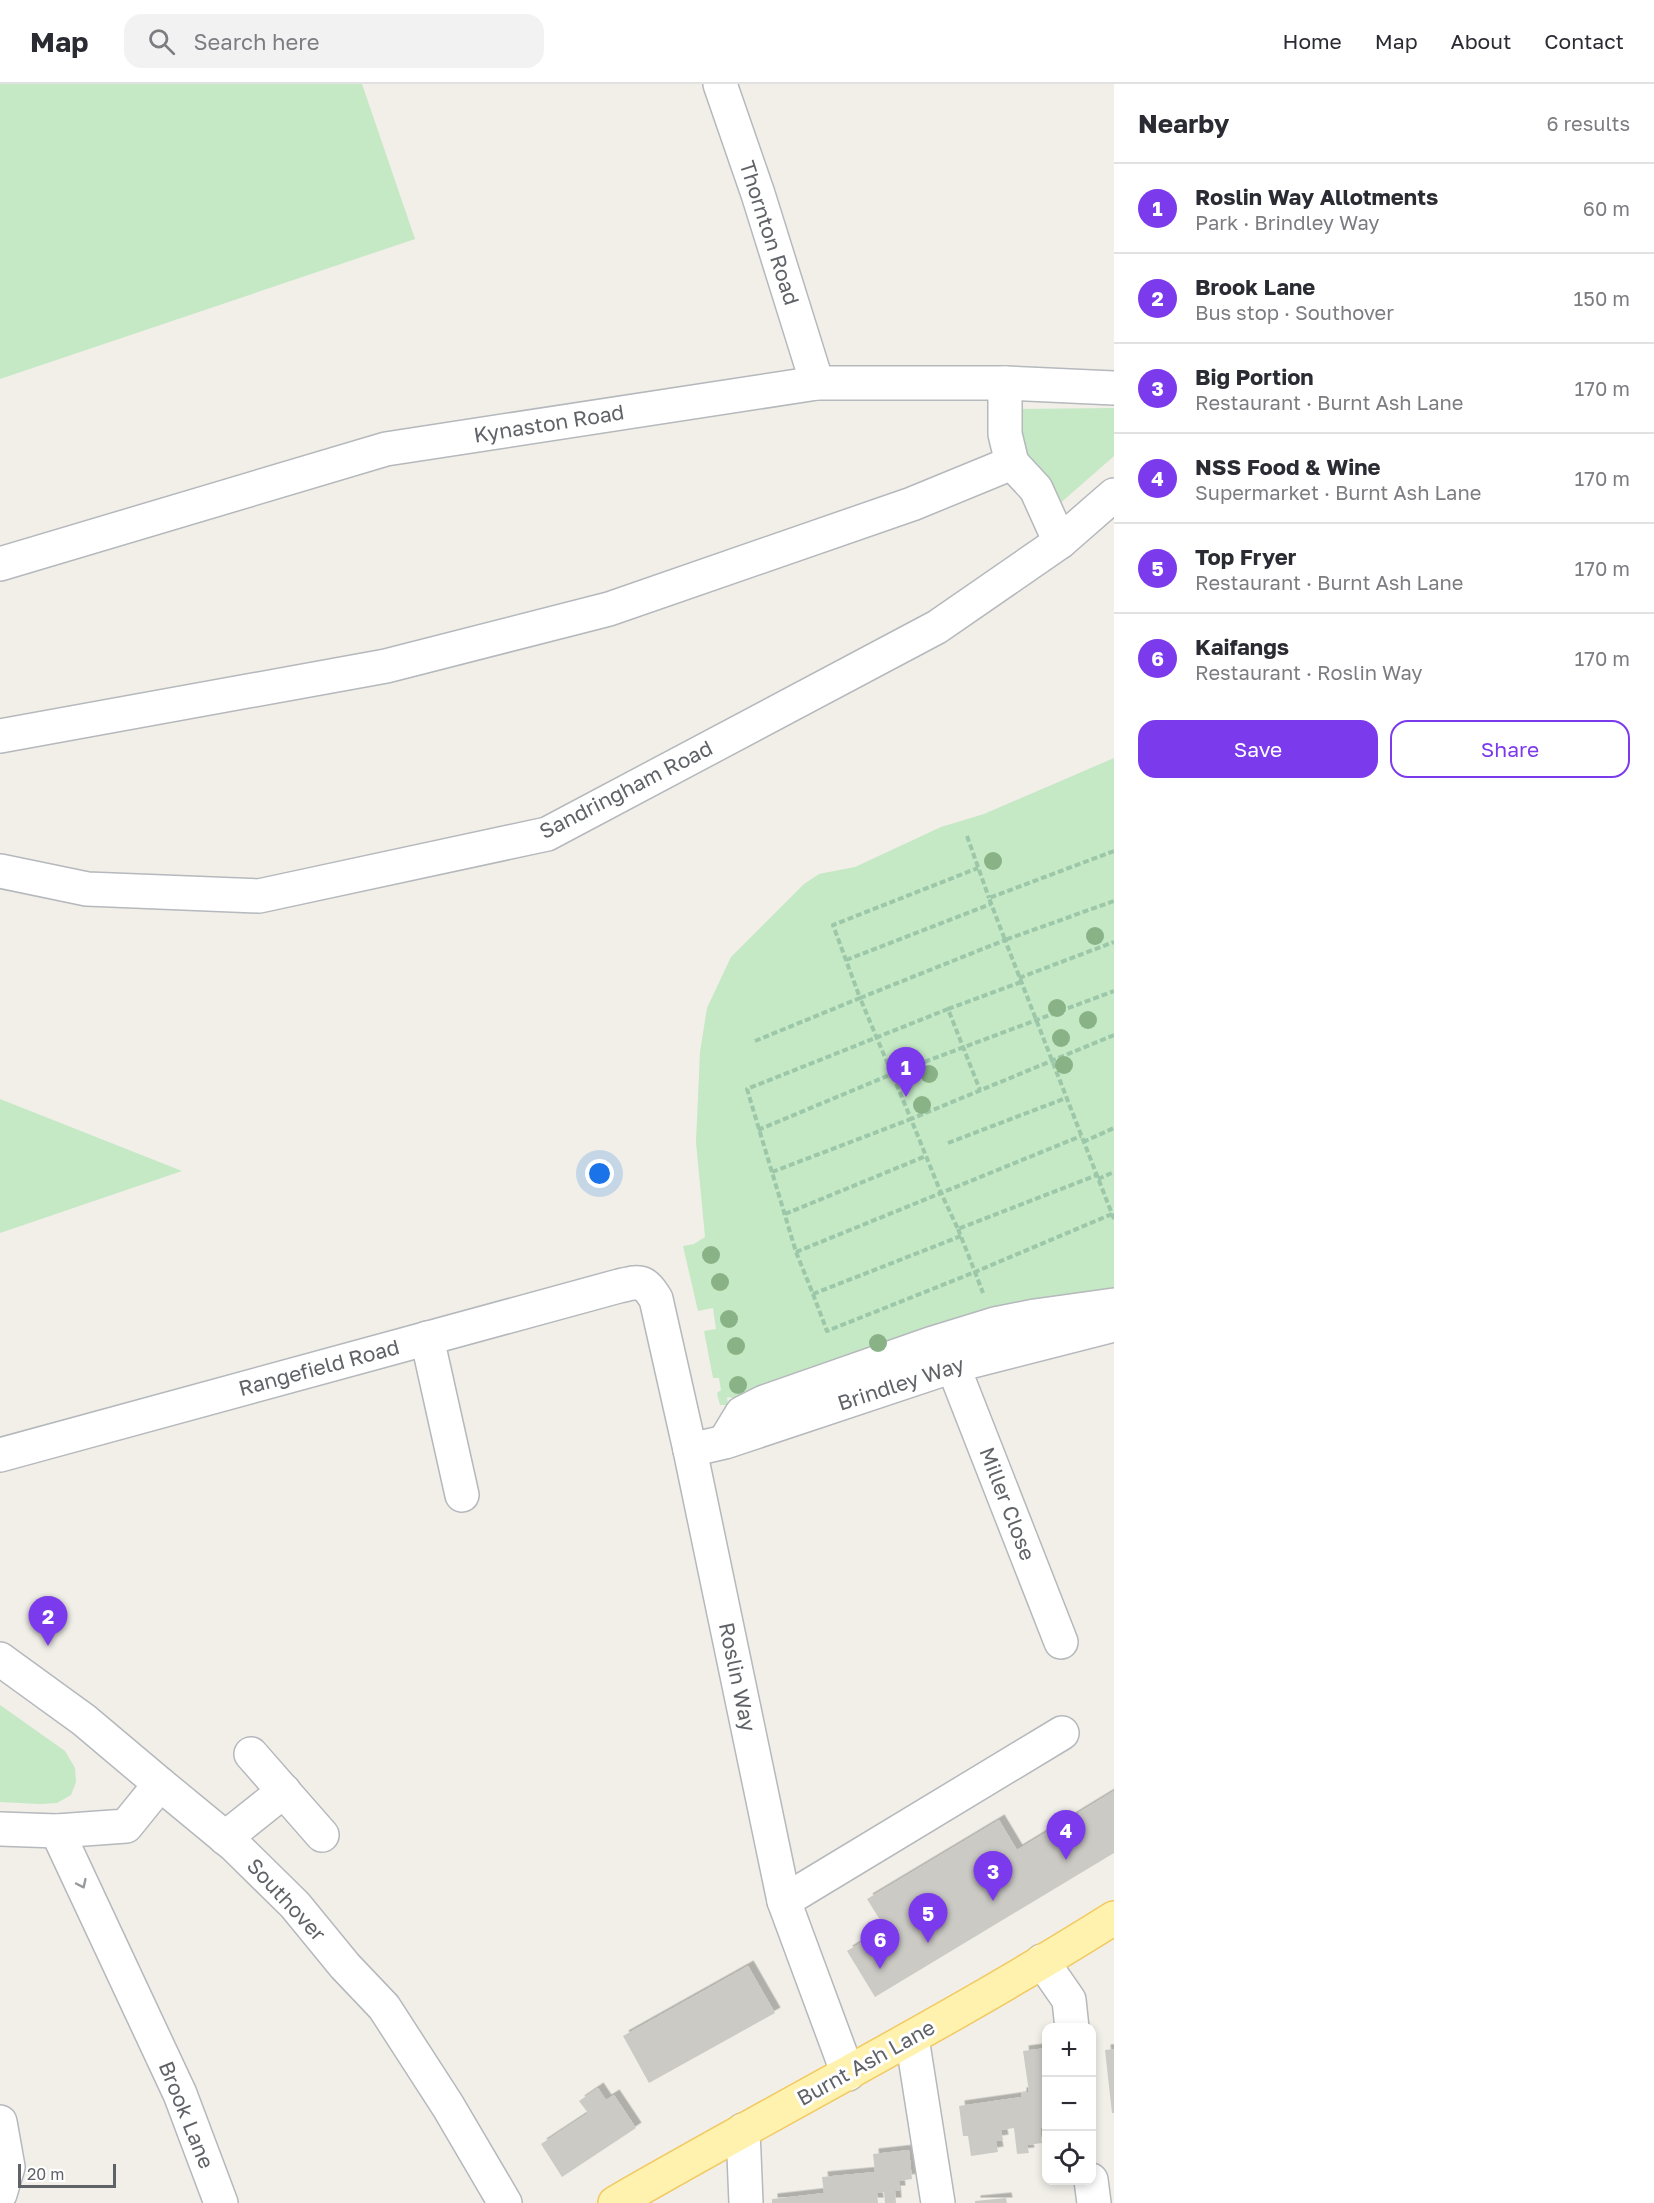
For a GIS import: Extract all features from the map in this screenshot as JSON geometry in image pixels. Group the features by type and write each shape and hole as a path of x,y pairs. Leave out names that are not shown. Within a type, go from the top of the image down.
{"main road":[{"name":"Burnt Ash Lane","path":"615,2203 742,2130 912,2038 1114,1918"}],"street":[{"name":"Thornton Road","path":"720,84 758,194 817,383"},
{"name":"Kynaston Road","path":"0,564 386,448 817,383 1005,383 1114,388"},
{"path":"1005,383 1005,434 1012,463 1036,489 1060,542"},
{"path":"0,736 386,666 609,609 912,504 1012,463"},
{"name":"Sandringham Road","path":"0,871 87,889 259,896 547,834 937,627 1060,542 1114,495"},
{"name":"Rangefield Road","path":"0,1455 638,1281"},
{"name":"Roslin Way","path":"638,1281 647,1284 656,1299 690,1450 784,1901 848,2074"},
{"path":"724,1442 742,1413 764,1402 930,1344 995,1324 1114,1305"},
{"name":"Brindley Way","path":"690,1450 724,1442 953,1366 1114,1325"},
{"path":"427,1338 462,1495"},
{"name":"Miller Close","path":"953,1366 1061,1642"},
{"name":"Southover","path":"0,1659 84,1720 225,1838 295,1905 345,1966 384,2007 448,2106 505,2203"},
{"path":"784,1901 1062,1733"},
{"path":"251,1754 322,1835"},
{"path":"0,1828 57,1831 126,1826 160,1784"},
{"path":"225,1838 284,1791"},
{"name":"Brook Lane","path":"57,1831 180,2094 221,2203"},
{"path":"1042,1961 1069,2000 1071,2023"},
{"path":"912,2038 938,2203"},
{"path":"0,2122 8,2167 0,2194"},
{"path":"742,2130 746,2203"},
{"path":"1092,2185 1094,2203"}],"path":[{"path":"967,836 1020,980 1113,1216 827,1331 796,1252 747,1089 876,1036 948,1009 1020,980 1114,942"},
{"path":"989,897 1114,851"},
{"path":"975,1272 860,998 833,925 978,868"},
{"path":"755,1041 1005,940 1114,901"},
{"path":"846,960 991,904"},
{"path":"759,1130 892,1074 1114,992"},
{"path":"948,1009 980,1090"},
{"path":"772,1172 911,1119 1114,1035"},
{"path":"948,1143 1066,1098"},
{"path":"1083,1142 1114,1128"},
{"path":"796,1252 1081,1136"},
{"path":"785,1214 926,1156"},
{"path":"958,1229 1114,1172"},
{"path":"813,1294 961,1236"}],"green space":[{"path":"0,84 362,84 415,239 0,379"},
{"path":"1114,408 1114,456 1057,506 1022,451 1018,409"},
{"path":"1114,758 1114,1312 737,1410 734,1398 727,1397 728,1405 720,1405 717,1393 721,1390 719,1378 713,1378 704,1331 716,1329 713,1308 698,1311 683,1246 694,1244 705,1237 696,1142 700,1052 707,1008 731,957 804,884 819,874 855,867 941,827 984,814"},
{"path":"0,1099 182,1171 0,1233"},
{"path":"0,1705 65,1751 75,1768 76,1782 71,1795 57,1803 0,1802"}],"building":[{"path":"1114,1791 1114,1853 875,1997 847,1951 885,1928 867,1899 999,1820 1017,1850"},
{"path":"748,1966 775,2013 649,2083 623,2036"},
{"path":"1042,2049 1042,2128 1040,2128 1042,2143 1027,2145 1029,2153 1017,2154 1014,2128 1001,2130 1003,2140 996,2141 998,2152 971,2156 968,2136 963,2136 959,2106 1021,2097 1021,2093 1029,2092 1023,2051"},
{"path":"1114,2049 1114,2113 1112,2113 1105,2050"},
{"path":"598,2088 606,2100 614,2095 636,2128 562,2177 541,2144 588,2113 579,2101"},
{"path":"909,2150 912,2179 899,2181 900,2191 895,2191 896,2203 885,2203 884,2192 877,2193 878,2203 772,2203 772,2199 824,2193 822,2177 875,2172 873,2154"},
{"path":"1006,2198 1007,2203 975,2203 975,2201"}],"place":[{"name":"Roslin Way Allotments","path":"906,1097"},
{"name":"Brook Lane","path":"48,1646"},
{"name":"NSS Food & Wine","path":"1066,1860"},
{"name":"Big Portion","path":"993,1901"},
{"name":"Top Fryer","path":"928,1943"},
{"name":"Kaifangs","path":"880,1969"}]}
